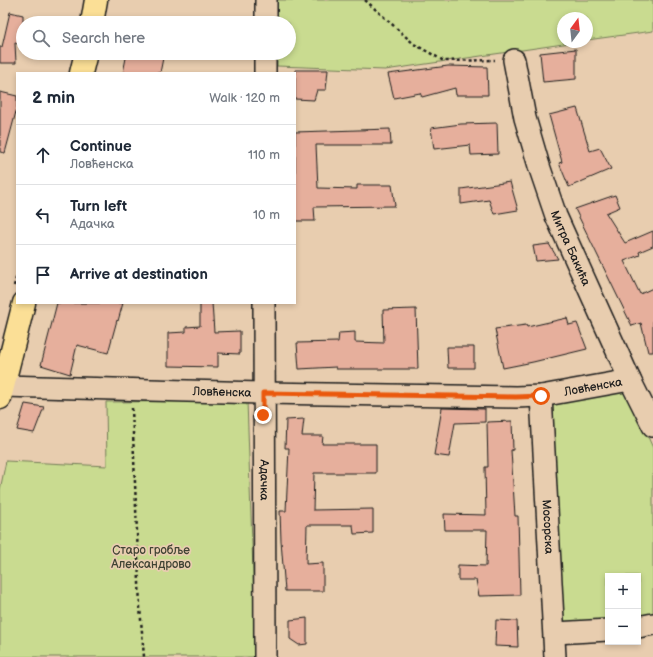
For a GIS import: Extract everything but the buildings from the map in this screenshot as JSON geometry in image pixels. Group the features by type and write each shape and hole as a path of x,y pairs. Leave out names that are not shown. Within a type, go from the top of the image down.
{"main road":[{"path":"93,16 96,0"},
{"path":"81,72 84,60"},
{"path":"2,392 24,304"}],"street":[{"path":"266,0 266,16"},
{"path":"265,60 265,72"},
{"name":"Митра Бакића","path":"514,60 525,118 556,216 630,380 653,426"},
{"name":"Адачка","path":"264,304 263,393 265,657"},
{"name":"Ловћенска","path":"2,392 131,390 516,397 541,396 630,380"},
{"name":"Мосорска","path":"541,396 555,633 555,657"},
{"path":"641,626 653,624"},
{"path":"555,633 605,630"}],"path":[{"path":"365,0 414,44 444,61 514,60"},
{"path":"131,390 140,608 144,657"}],"green space":[{"path":"277,0 653,0 653,31 593,39 593,12 557,12 557,45 385,70 277,66 277,60 296,60 296,16 277,16"},
{"path":"625,386 653,448 653,617 641,619 641,573 605,573 605,620 562,622 549,403"},
{"name":"Старо гробље Александрово","path":"247,401 256,657 0,657 0,490 6,461 107,466 106,402"}],"route":[{"path":"263,415 263,393 516,397 541,396"}]}
